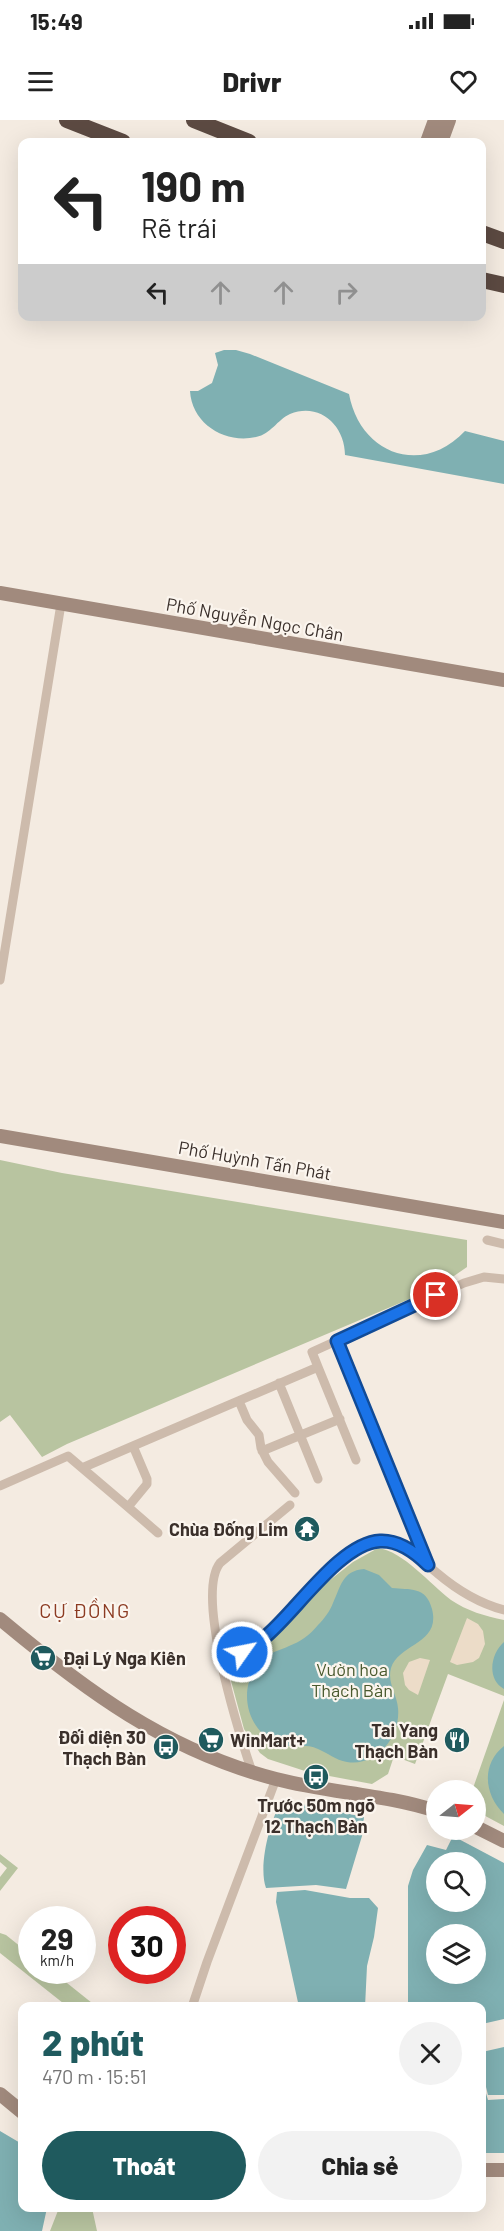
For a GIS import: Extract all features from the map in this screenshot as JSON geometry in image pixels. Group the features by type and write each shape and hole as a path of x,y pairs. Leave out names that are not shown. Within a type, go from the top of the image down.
{"highway":[{"path":"67,120 113,138"},
{"path":"194,120 239,138"},
{"path":"486,234 504,241"},
{"path":"486,281 504,285"}],"street":[{"path":"428,138 435,120"},
{"path":"442,138 449,120"},
{"name":"Phố Nguyễn Ngọc Chân","path":"0,593 504,680"},
{"path":"0,980 62,603"},
{"name":"Phố Huỳnh Tấn Phát","path":"0,1126 57,1140 424,1203 504,1212"},
{"name":"Phố Huỳnh Tấn Phát","path":"0,1136 57,1140"},
{"name":"Phố Huỳnh Tấn Phát","path":"424,1203 504,1222"},
{"path":"487,1240 504,1244"},
{"path":"357,1460 312,1352 464,1283 484,1277 504,1279"},
{"path":"337,1341 428,1565"},
{"path":"82,1467 318,1367"},
{"path":"279,1383 318,1479"},
{"path":"239,1401 248,1420 259,1434 262,1451 272,1467 295,1492"},
{"path":"262,1451 340,1419"},
{"path":"128,1507 147,1484 133,1446"},
{"path":"0,1486 69,1456 158,1533"},
{"path":"252,1772 222,1662 213,1611 213,1585 216,1568 290,1505"},
{"path":"222,1662 266,1637 340,1562 362,1547 381,1541 414,1553 461,1592 504,1610"},
{"path":"0,1619 94,1693 148,1728 203,1755 276,1779 390,1799 426,1808"},
{"path":"194,2002 276,1779"},
{"path":"486,1832 504,1841"},
{"path":"0,2094 18,2109"},
{"path":"486,2170 504,2170"}],"green space":[{"path":"0,1160 62,1173 467,1240 467,1267 438,1287 67,1444 42,1457 10,1415 0,1422"},
{"name":"Vườn hoa Thạch Bàn","path":"378,1548 387,1550 407,1562 457,1604 476,1613 504,1620 504,1696 448,1674 415,1764 394,1756 388,1774 372,1784 308,1772 268,1759 260,1753 244,1729 231,1681 233,1669 277,1632 316,1591 353,1562"},
{"path":"504,1700 504,1826 486,1816 486,1780 476,1780"},
{"path":"0,1854 18,1868 0,1891 0,1877 7,1868 0,1862"},
{"path":"0,1933 18,1945 18,1967 0,1953"},
{"path":"39,1984 68,1984 91,2002 62,2002"},
{"path":"57,2212 93,2212 97,2231 50,2231"}],"shaded area":[{"path":"467,1618 478,1624 483,1631 485,1644 479,1658 473,1662 457,1665 450,1662"},
{"path":"420,1658 430,1660 418,1695 405,1685 403,1673 409,1662"}],"water":[{"path":"236,350 250,354 349,394 355,415 366,432 379,444 395,452 412,455 430,453 448,445 465,431 504,441 504,484 345,455 344,444 336,426 321,414 311,411 290,414 266,433 256,437 244,438 222,434 212,429 197,413 190,391 198,391 212,383 218,365 215,353"},
{"path":"364,1569 379,1575 392,1588 411,1589 421,1593 426,1596 432,1609 431,1629 402,1653 391,1668 390,1679 398,1708 396,1729 385,1747 377,1754 368,1760 358,1762 343,1761 311,1747 278,1744 263,1734 251,1716 247,1696 251,1676 256,1666 264,1658 305,1638 312,1632 329,1612 343,1580 351,1573"},
{"path":"504,1642 504,1689 498,1685 492,1666 496,1653"},
{"path":"504,1746 504,1814 492,1798 488,1780 491,1762"},
{"path":"282,1800 364,1817 362,1836 346,1889 316,1885 266,1888 263,1868 266,1843 273,1819"},
{"path":"451,1840 461,1840 483,1852 426,1852 426,1912 486,1912 486,1853 504,1863 504,2019 486,2023 486,2002 408,2002 408,1886 413,1870 427,1845 446,1850"},
{"path":"305,1890 350,1898 369,1898 378,1908 367,1966 365,2002 298,2002 276,1902 277,1892"},
{"path":"504,2047 504,2095 488,2095 486,2051"},
{"path":"486,2093 488,2100 504,2099 504,2153 486,2153"},
{"path":"0,2131 18,2142 18,2212 46,2212 42,2231 0,2231"}],"place":[{"name":"Chùa Đống Lim","path":"307,1529"},
{"name":"Đại Lý Nga Kiên","path":"43,1658"},
{"name":"WinMart+","path":"211,1740"},
{"name":"Tai Yang Thạch Bàn","path":"457,1740"},
{"name":"Đối diện 30 Thạch Bàn","path":"166,1747"},
{"name":"Trước 50m ngõ 12 Thạch Bàn","path":"316,1777"}],"district":[{"name":"CỰ ĐỒNG","path":"85,1610"}],"route":[{"path":"242,1652 266,1637 320,1580 350,1554 362,1547 381,1541 389,1542 407,1548 428,1565 337,1341 436,1295"}]}
